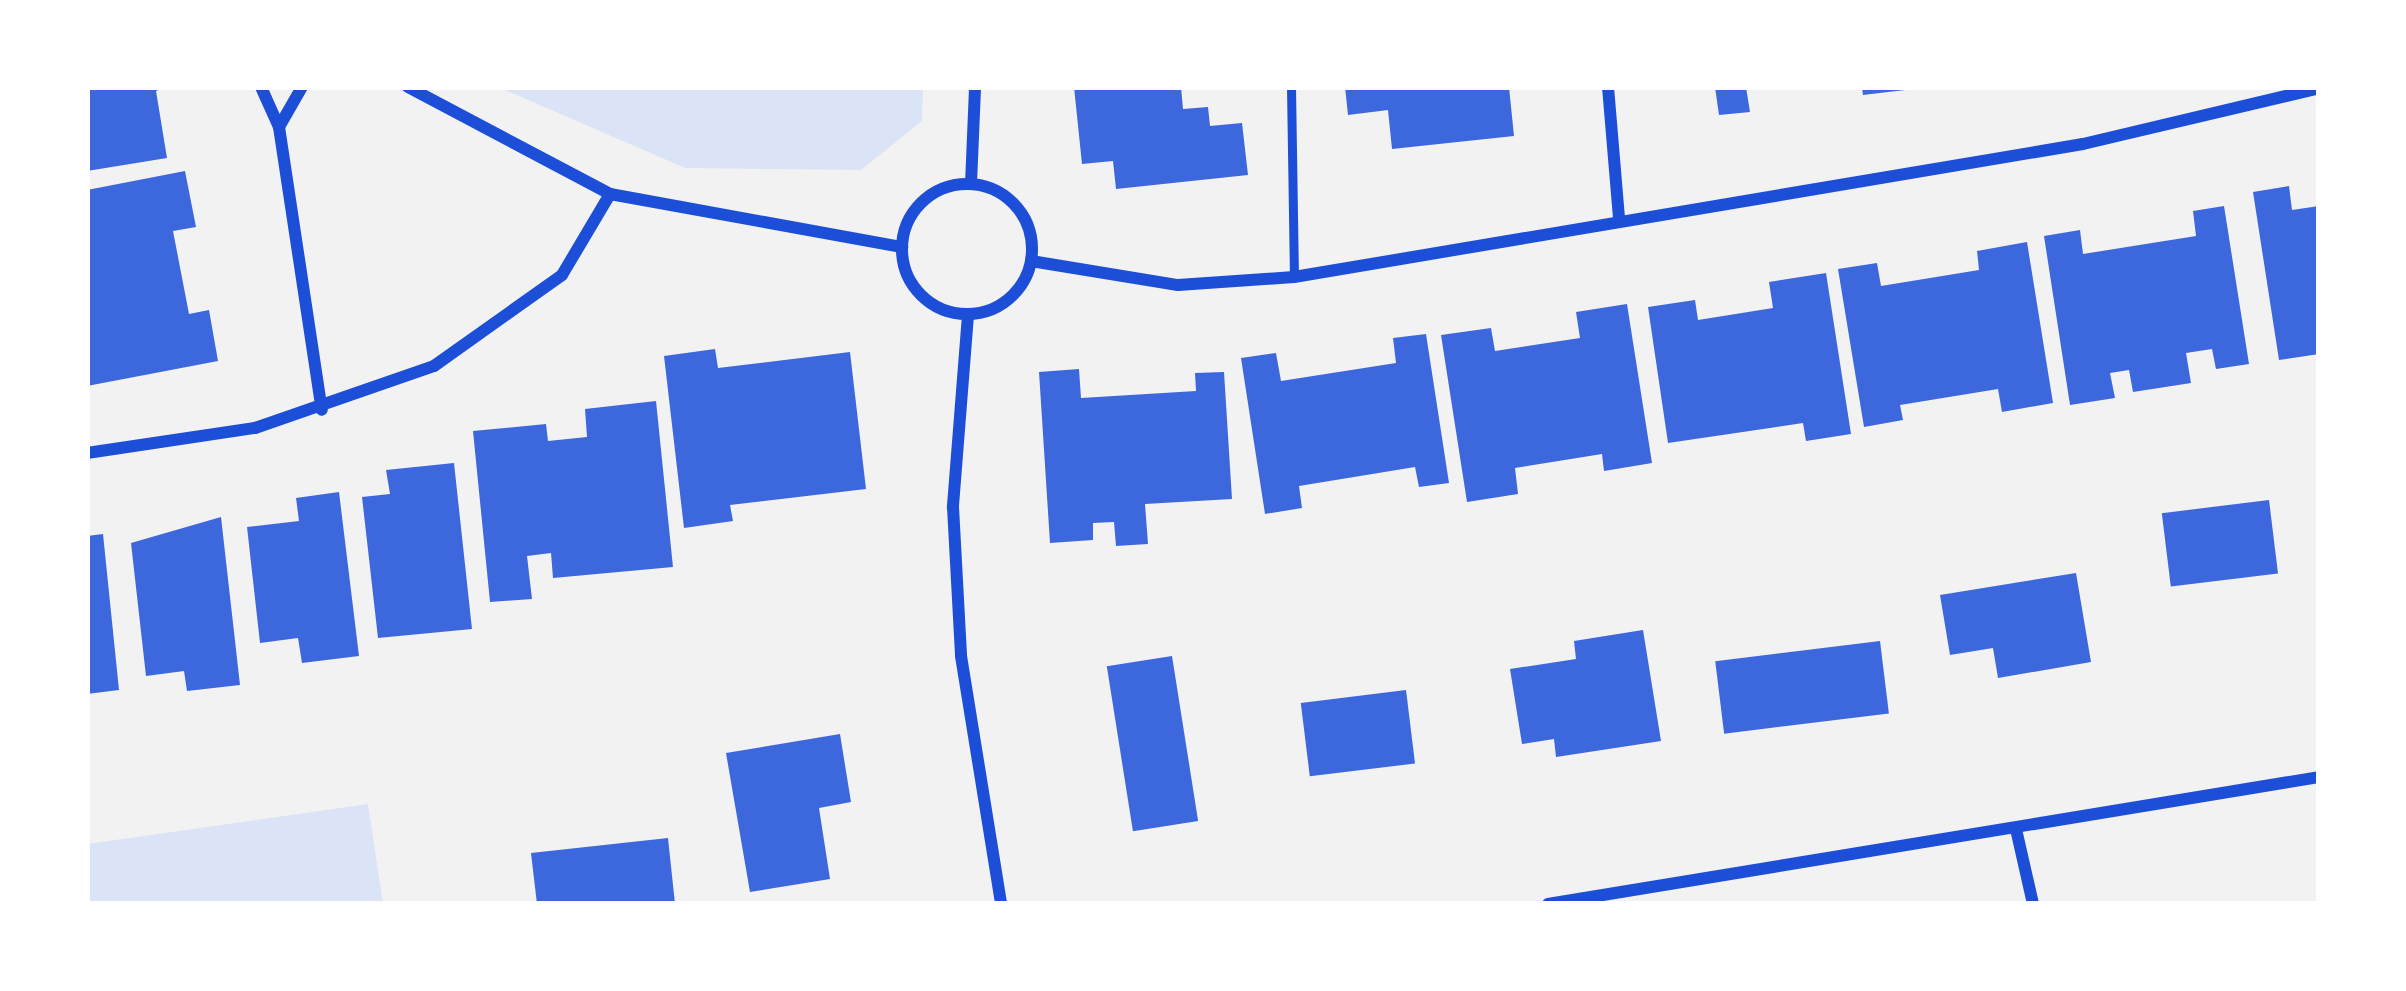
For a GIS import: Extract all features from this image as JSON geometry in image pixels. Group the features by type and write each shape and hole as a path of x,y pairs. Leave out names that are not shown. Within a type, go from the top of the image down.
{"street":[{"path":"261,87 278,127 322,410"},
{"path":"278,127 302,87"},
{"path":"408,87 610,194 902,247"},
{"path":"971,184 975,87"},
{"path":"1608,87 1619,219"},
{"path":"1031,261 1178,285 1294,278 1619,219 2083,144 2285,88 2319,88"},
{"path":"971,184 1024,218 1031,261 1009,300 968,315 914,287 902,247 932,194 971,184"},
{"path":"87,453 322,410 434,366 530,305 610,194"},
{"path":"968,315 953,507 959,613 1001,904"},
{"path":"1548,904 2319,777"},
{"path":"2016,829 2033,904"}],"lane":[{"path":"1292,87 1294,278"}],"shaded area":[{"path":"498,87 923,87 922,121 861,170 685,168"},
{"path":"368,804 383,904 87,904 87,844"}],"building":[{"path":"87,87 166,87 156,91 167,158 87,171"},
{"path":"1074,87 1181,87 1183,109 1208,107 1210,126 1242,123 1248,175 1116,189 1113,161 1082,164"},
{"path":"1345,87 1509,87 1514,136 1392,149 1388,110 1348,115"},
{"path":"1715,87 1746,87 1750,112 1719,115"},
{"path":"1862,87 1905,87 1905,90 1863,95"},
{"path":"185,171 196,227 173,231 189,314 209,310 218,361 87,386 87,190"},
{"path":"2289,186 2292,210 2319,206 2319,354 2279,360 2253,192"},
{"path":"2224,206 2249,364 2216,369 2212,349 2186,353 2191,383 2133,392 2129,370 2110,373 2115,398 2070,405 2044,236 2080,230 2083,254 2196,236 2193,211"},
{"path":"2027,242 2053,403 2002,412 1998,389 1900,405 1903,420 1864,427 1838,269 1877,263 1881,286 1979,270 1977,251"},
{"path":"1826,273 1851,434 1806,441 1803,423 1668,443 1648,307 1695,300 1698,320 1773,308 1769,282"},
{"path":"1627,304 1652,463 1604,471 1602,454 1515,468 1518,494 1467,502 1441,335 1491,328 1495,351 1580,338 1576,312"},
{"path":"1426,334 1449,483 1419,487 1415,467 1299,486 1302,508 1265,514 1241,358 1276,353 1281,381 1396,363 1393,338"},
{"path":"715,349 718,368 850,352 866,489 730,505 733,521 684,528 664,356"},
{"path":"1079,369 1081,398 1196,391 1195,373 1224,372 1232,499 1145,504 1148,544 1116,546 1114,522 1093,523 1093,540 1050,543 1039,372"},
{"path":"656,401 673,567 553,578 551,553 527,556 532,599 490,602 473,431 546,424 548,441 587,437 585,409"},
{"path":"454,463 472,629 378,638 362,497 390,494 386,470"},
{"path":"339,492 359,656 302,663 298,638 260,643 247,527 299,521 296,498"},
{"path":"2269,500 2278,573 2171,587 2162,513"},
{"path":"221,517 240,685 187,691 184,671 146,676 131,543"},
{"path":"103,534 119,690 87,694 87,536"},
{"path":"2076,573 2091,662 1998,678 1993,648 1950,655 1940,595"},
{"path":"1643,630 1661,741 1556,757 1554,739 1522,744 1510,669 1576,659 1574,641"},
{"path":"1880,641 1889,713 1724,734 1715,661"},
{"path":"1172,656 1198,821 1133,831 1107,666"},
{"path":"1406,690 1415,763 1310,776 1301,703"},
{"path":"840,734 851,802 819,808 830,879 750,892 726,753"},
{"path":"668,838 675,904 537,904 531,853"}]}
